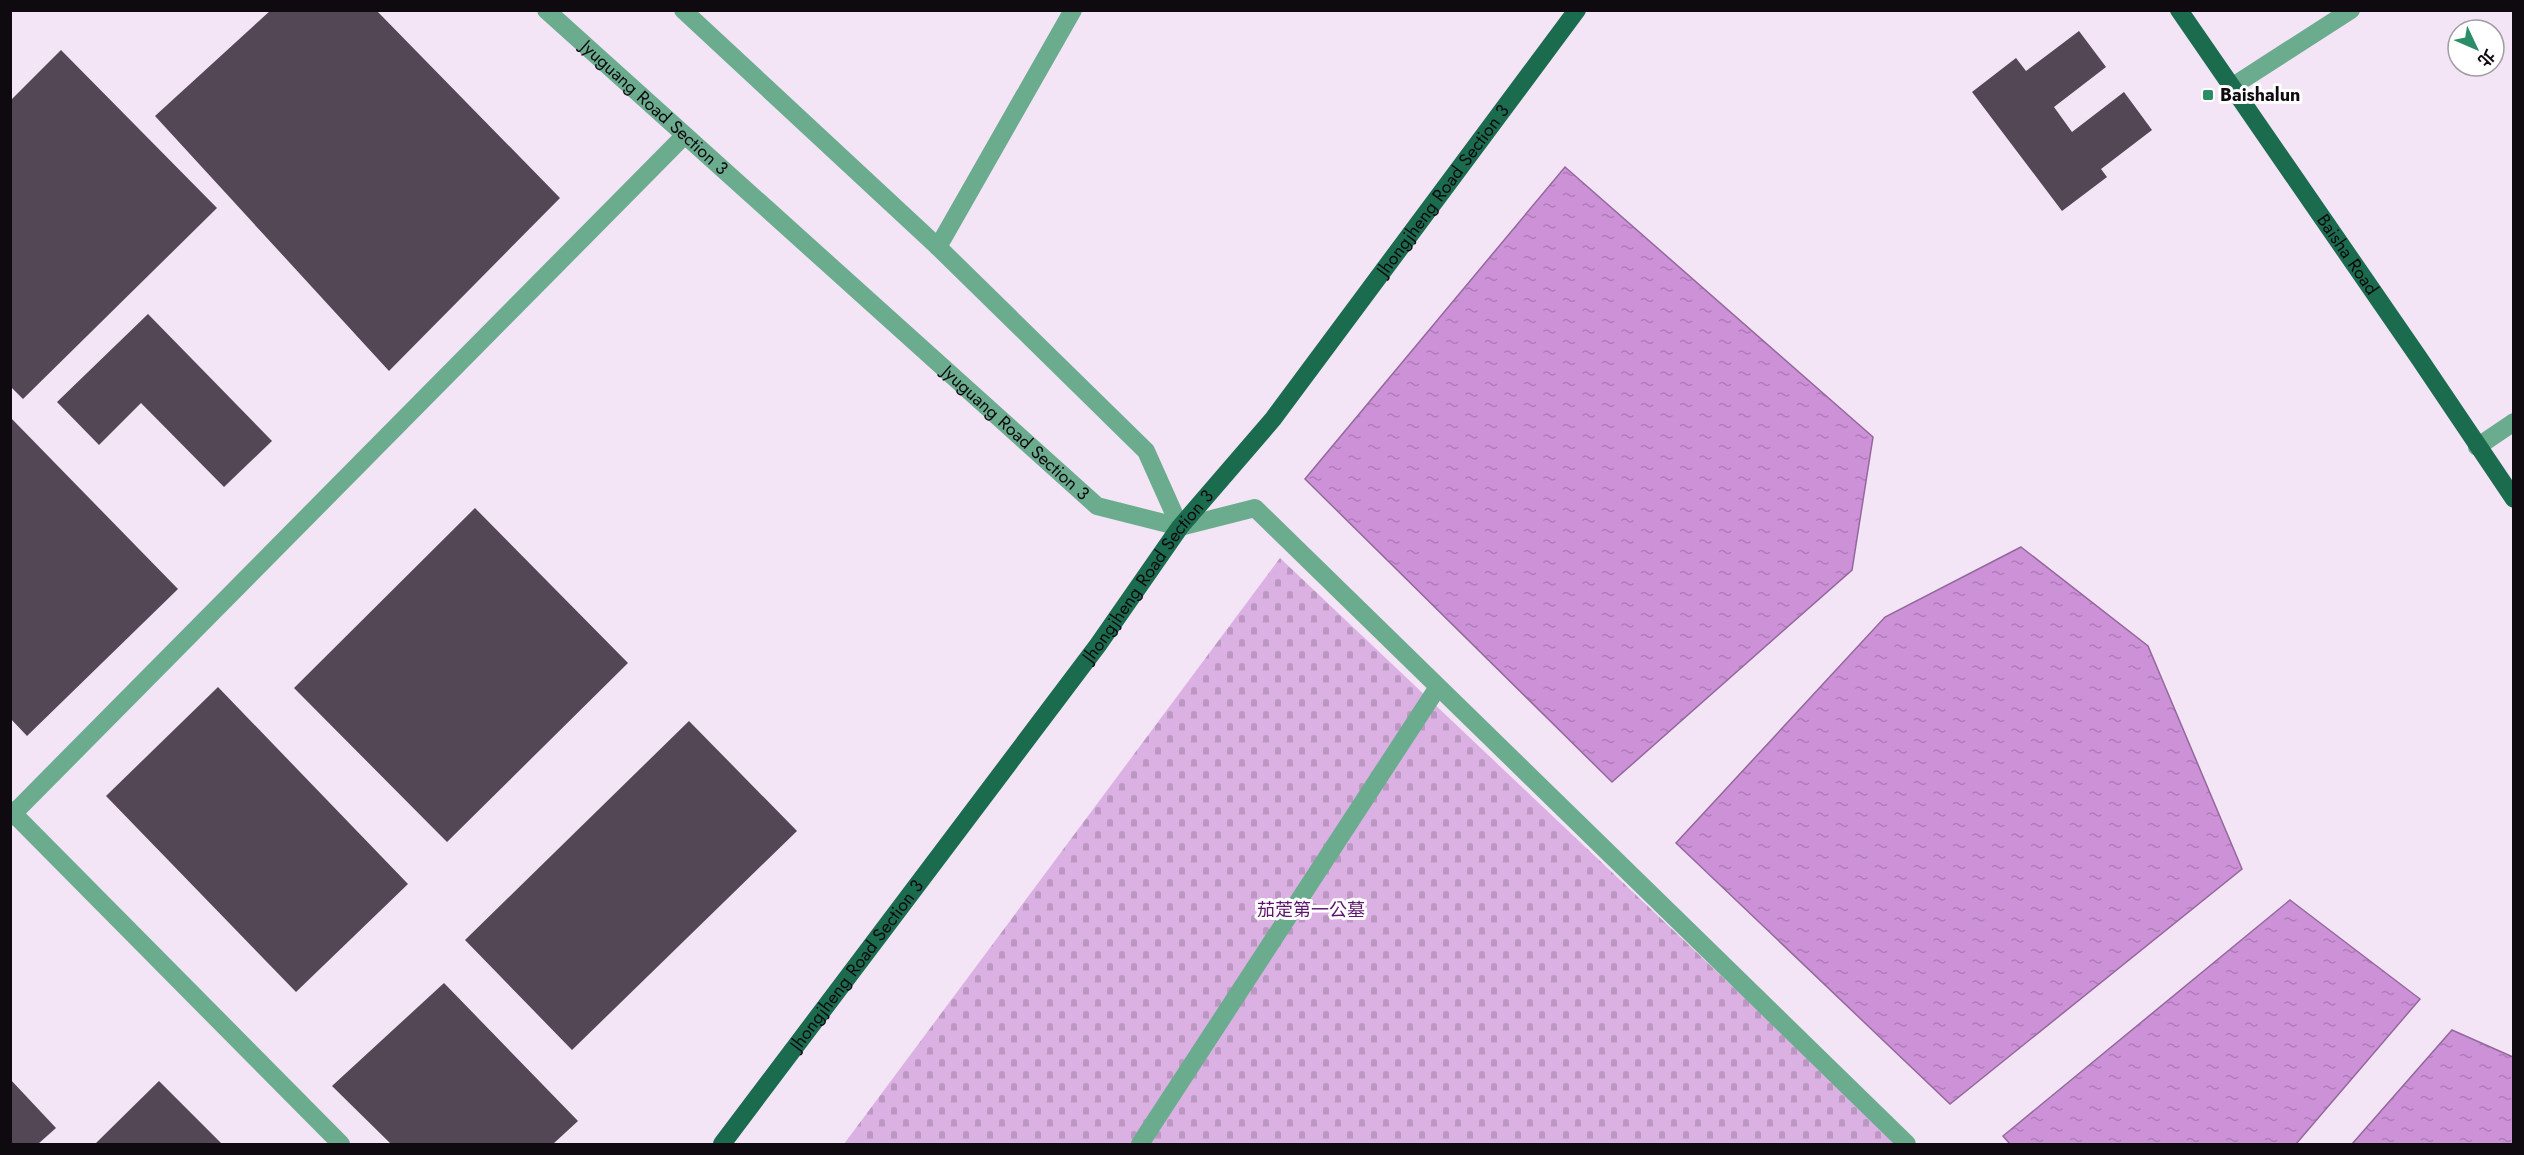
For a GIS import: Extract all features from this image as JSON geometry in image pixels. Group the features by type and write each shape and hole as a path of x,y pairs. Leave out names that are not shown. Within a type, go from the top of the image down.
{"main road":[{"name":"Jhongjheng Road Section 3","path":"722,1144 1098,645 1180,527 1273,419 1577,10"},
{"name":"Baisha Road","path":"2179,10 2514,499"}],"street":[{"name":"Jyuguang Road Section 3","path":"546,10 1097,506 1180,527"},
{"path":"683,10 938,248 1146,451 1180,527 1255,508 1907,1144"},
{"path":"938,248 1073,10"},
{"path":"2233,86 2351,10"},
{"path":"341,1144 12,813 684,136"},
{"path":"2477,447 2514,422"},
{"path":"1140,1144 1438,687"}],"green space":[{"name":"茄萣第一公墓","path":"1280,558 1899,1144 844,1144"}],"water":[{"path":"1565,167 1873,437 1852,570 1612,782 1305,479"},
{"path":"2021,547 2148,646 2242,869 1950,1104 1676,843 1885,617"},
{"path":"2290,900 2420,999 2296,1144 2010,1144 2003,1136"},
{"path":"2452,1030 2513,1057 2513,1144 2352,1144"}],"building":[{"path":"271,10 376,10 560,198 389,371 155,116"},
{"path":"2079,31 2106,67 2054,107 2072,132 2124,92 2152,130 2101,169 2107,177 2062,211 1972,92 2016,58 2026,71"},
{"path":"61,50 217,208 23,399 10,386 10,101"},
{"path":"148,314 272,441 224,487 141,403 99,445 57,402"},
{"path":"10,417 178,589 27,736 10,718"},
{"path":"475,508 628,663 447,842 294,688"},
{"path":"218,687 408,884 296,992 106,796"},
{"path":"689,721 797,831 572,1050 465,940"},
{"path":"444,983 578,1121 553,1144 391,1144 332,1086"},
{"path":"10,1079 56,1128 38,1144 10,1144"},
{"path":"159,1081 222,1144 95,1144"}],"place":[{"name":"Baishalun","path":"2208,95"}]}
